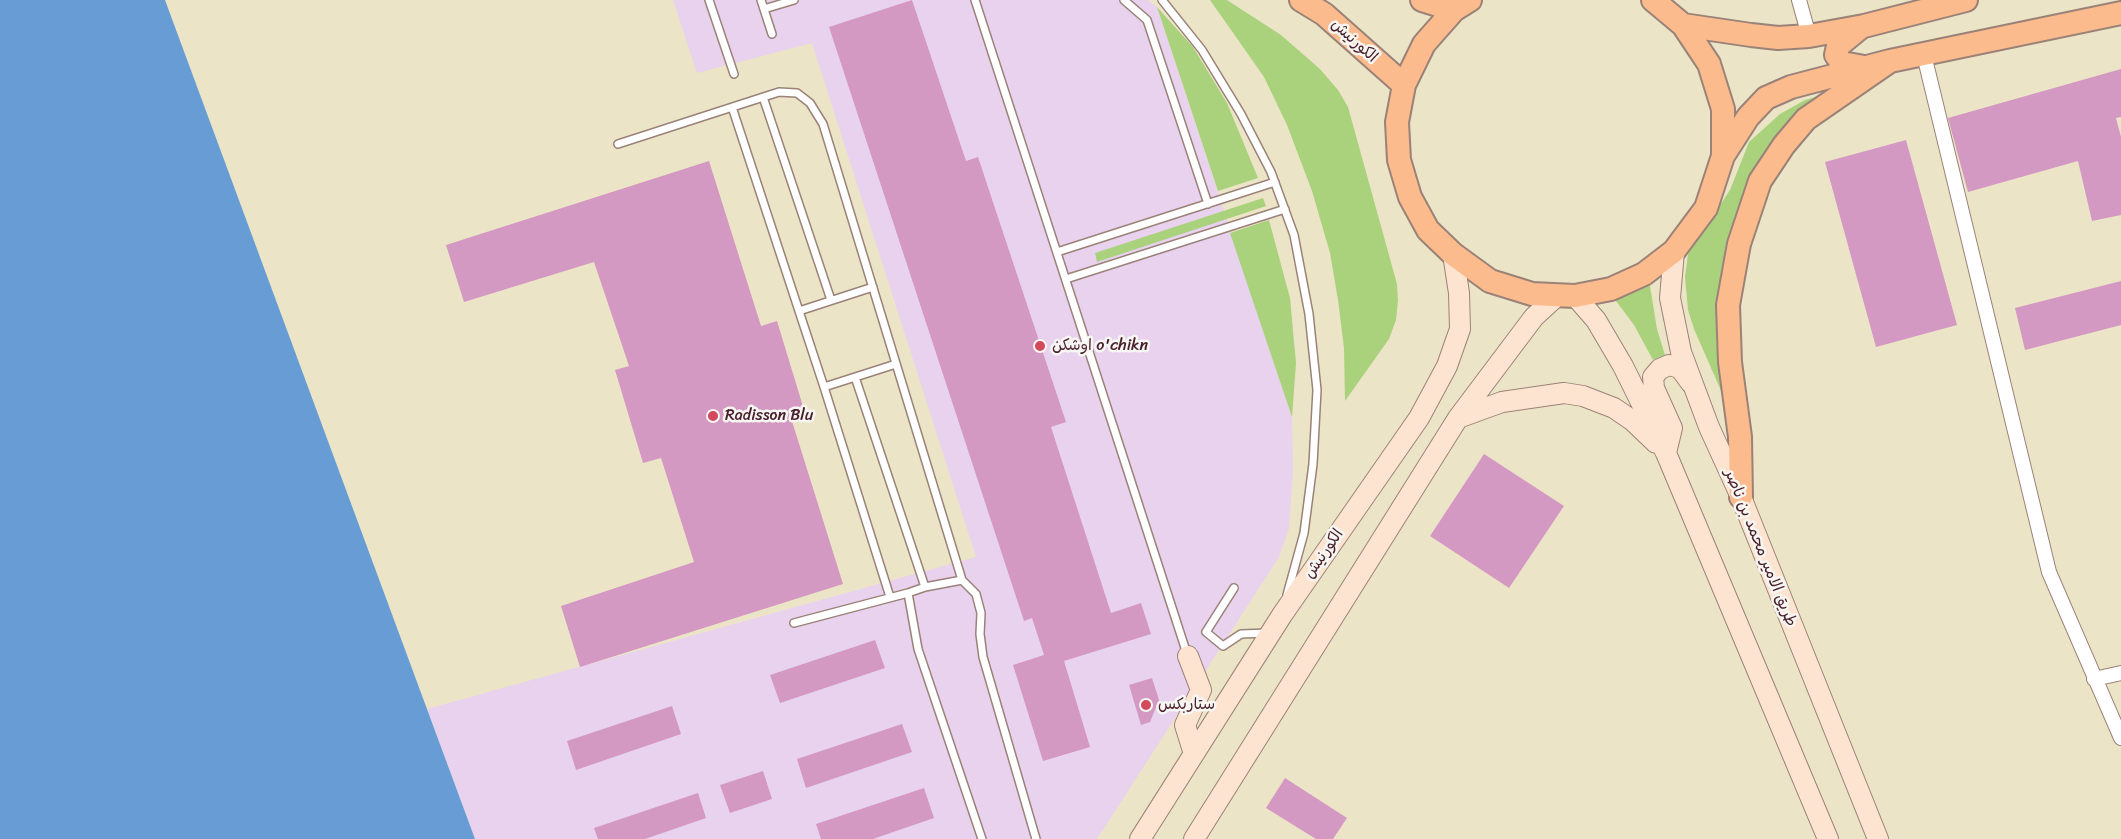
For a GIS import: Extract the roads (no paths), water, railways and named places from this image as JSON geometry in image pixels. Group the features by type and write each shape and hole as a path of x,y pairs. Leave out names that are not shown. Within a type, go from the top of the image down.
{"main road":[{"name":"الكورنيش","path":"1301,0 1324,14 1404,85"},
{"path":"1422,0 1462,5"},
{"path":"1653,0 1683,25 1709,64 1723,109 1723,156"},
{"path":"1683,25 1760,36 1809,36 1864,26 1927,5 1966,0"},
{"path":"1462,5 1424,44 1404,85 1397,122 1399,160 1410,197 1428,230 1453,254 1490,281 1532,294 1566,296 1611,289 1644,274 1674,251 1706,208 1723,156 1748,117 1766,98 1791,87 1890,61 2121,13"},
{"path":"1864,26 1838,46 1836,56 1842,63 1864,68"},
{"path":"1741,497 1740,437 1730,362 1728,305 1739,244 1756,191 1778,154 1806,118 1890,61"},
{"name":"طريق الامير محمد بن ناصر","path":"1674,251 1670,298 1681,352 1709,427 1741,497 1878,839"},
{"name":"الكورنيش","path":"1140,839 1282,615 1419,418 1447,366 1460,329 1459,293 1453,254"},
{"path":"1194,839 1458,418 1534,317 1566,296"},
{"path":"1566,296 1596,320 1618,357 1666,453 1825,836"},
{"path":"1666,453 1672,428 1654,388 1653,377 1660,369 1669,365 1680,368 1693,385"},
{"path":"1458,418 1502,402 1564,393 1583,396 1614,408 1633,421 1666,453"},
{"path":"1188,656 1201,690 1185,725 1194,754"}],"street":[{"path":"1799,0 1809,36"},
{"path":"1924,55 2049,572 2121,738"},
{"path":"2094,679 2121,672"}],"lane":[{"path":"709,0 734,74"},
{"path":"761,0 772,34"},
{"path":"764,9 794,0"},
{"path":"975,0 1188,656"},
{"path":"1124,0 1147,20 1208,204"},
{"path":"1162,0 1202,50 1241,114 1275,182 1294,235 1309,314 1317,390 1313,464 1304,533 1282,615"},
{"path":"618,144 779,92 797,93 810,103 823,124 962,580 976,594 981,613 982,657 1036,839"},
{"path":"763,97 831,300"},
{"path":"732,107 891,597"},
{"path":"1057,252 1275,182"},
{"path":"1066,279 1285,209"},
{"path":"799,311 873,287"},
{"path":"824,387 896,364"},
{"path":"855,377 925,587"},
{"path":"794,623 925,587 962,580"},
{"path":"1234,588 1206,632 1223,646 1241,633 1271,633"},
{"path":"908,593 918,649 982,839"}],"water":[{"path":"0,0 165,0 475,839 0,839"}],"place":[{"name":"اوشكن o'chikn","path":"1040,346"},
{"name":"Radisson Blu","path":"713,416"},
{"name":"ستاربكس","path":"1146,705"}]}
